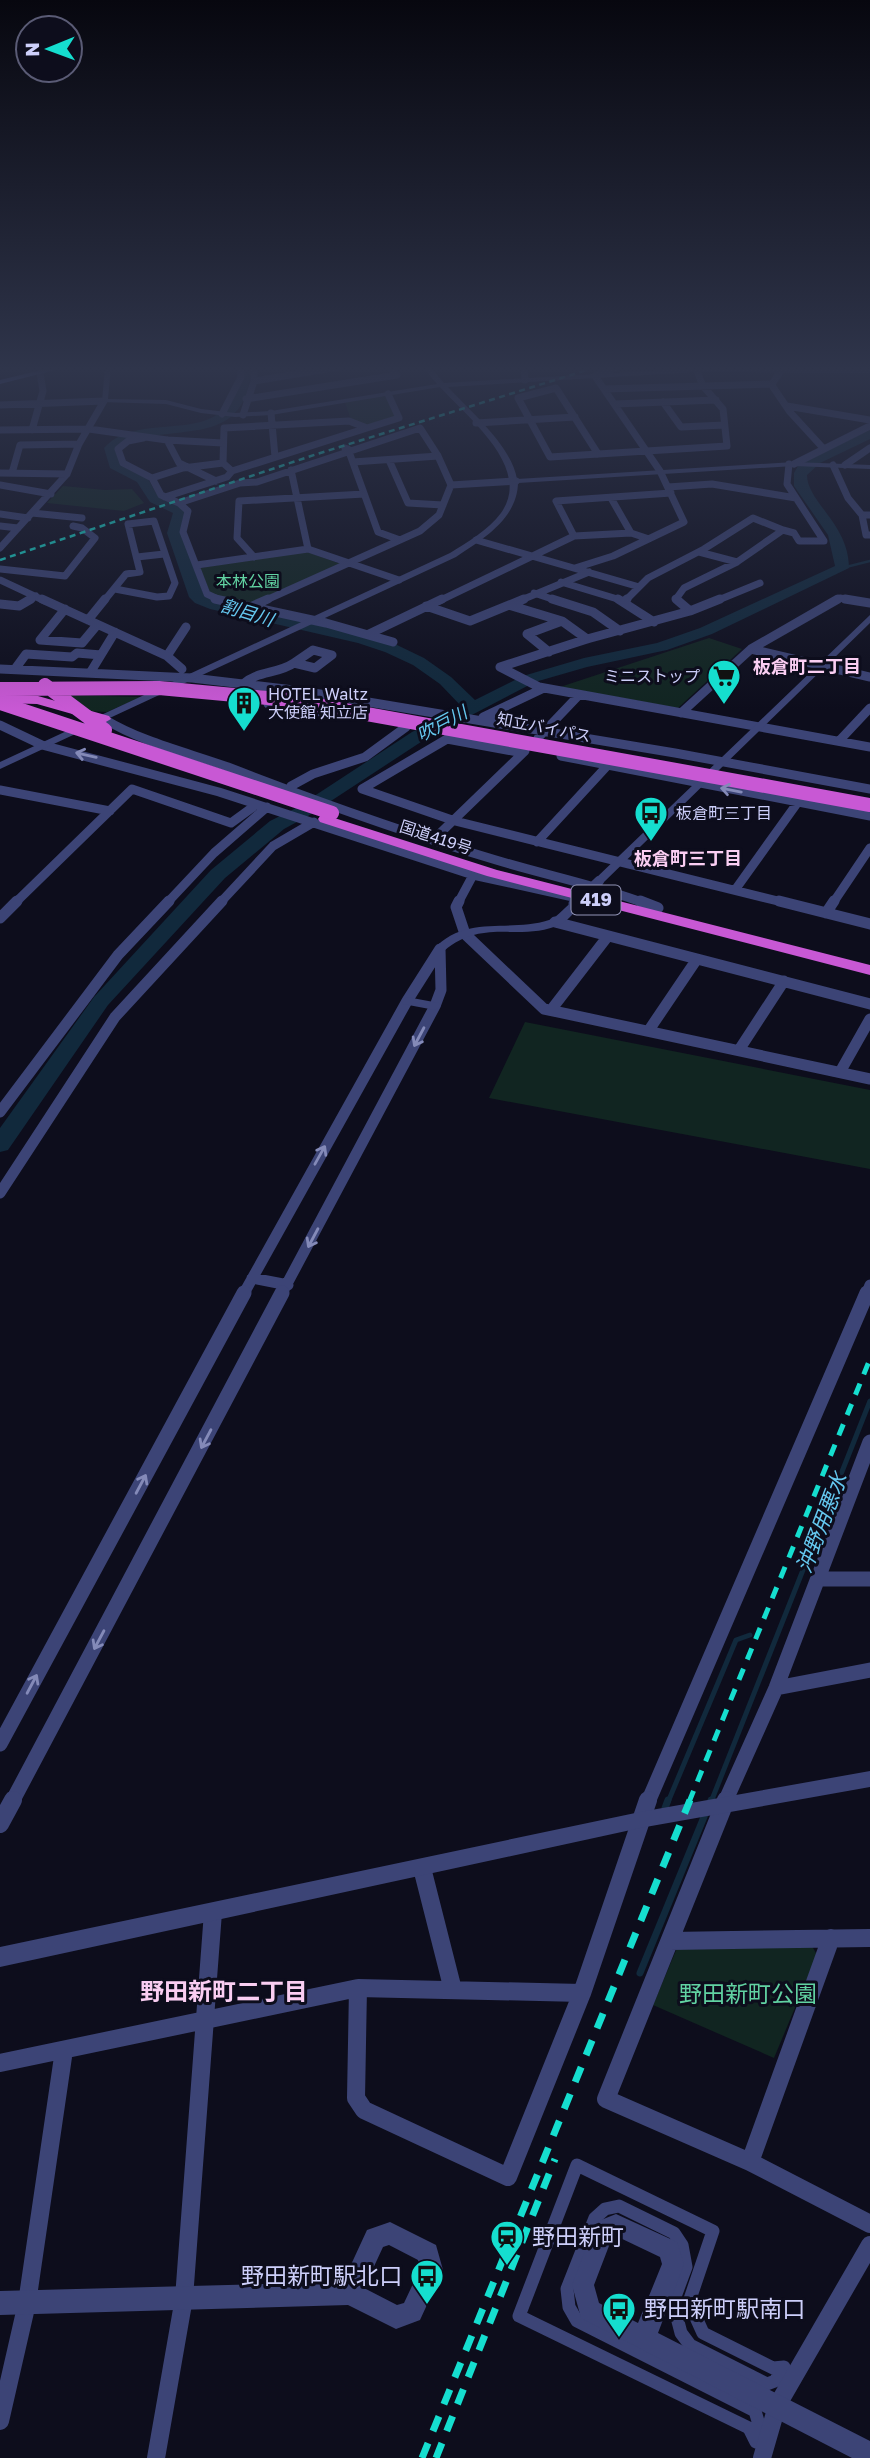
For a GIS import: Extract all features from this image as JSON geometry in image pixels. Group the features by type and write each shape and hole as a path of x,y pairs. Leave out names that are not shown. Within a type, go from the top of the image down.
{"highway":[{"path":"0,676 31,680 44,685 107,731 295,793"},
{"name":"知立バイパス","path":"0,687 166,682 296,694 870,798"},
{"name":"知立バイパス","path":"0,687 159,688 289,700 870,805"},
{"path":"0,701 38,700 104,719"},
{"name":"国道419号","path":"0,701 295,793 327,816 492,873 869,967"},
{"name":"国道419号","path":"0,710 327,816 869,967"},
{"path":"0,717 155,767 234,788"}],"street":[{"path":"2,544 62,481"},
{"path":"154,481 157,490 165,497 188,510 183,533 211,598 369,634 393,642"},
{"path":"165,497 216,481"},
{"path":"179,503 235,484 261,481"},
{"path":"294,481 308,549"},
{"path":"359,481 378,533 400,540"},
{"path":"398,481 408,503 443,505"},
{"path":"250,607 420,531 439,515 451,485 449,481"},
{"path":"0,766 453,555 476,540 505,514 514,495 516,481"},
{"path":"451,485 520,481"},
{"path":"575,568 613,556 684,522 665,481"},
{"path":"625,601 646,578 699,552 753,518 794,533 799,541 824,541 787,484 788,481"},
{"path":"840,481 848,498 867,520 866,535 870,535"},
{"path":"235,484 239,501 237,538 254,557"},
{"path":"574,536 556,501 611,498 712,484 796,498"},
{"path":"0,485 51,494"},
{"path":"239,501 364,494"},
{"path":"611,498 631,533"},
{"path":"0,514 82,518"},
{"path":"88,620 126,574 140,572 128,524 153,521 175,583 169,596 157,597 115,589"},
{"path":"0,526 18,528"},
{"path":"0,569 65,576 95,538 82,528 73,526"},
{"path":"690,611 676,599 684,588 737,562 783,530"},
{"path":"369,634 574,536 631,533 649,539"},
{"path":"476,540 636,586"},
{"path":"197,565 308,549 399,580"},
{"path":"699,552 737,562"},
{"path":"137,556 164,554"},
{"path":"426,606 470,621 589,572"},
{"path":"0,580 167,656 182,669"},
{"path":"561,582 625,601 654,622"},
{"path":"761,583 690,611 587,639 500,667 541,687 870,747"},
{"path":"534,593 593,612 620,631"},
{"path":"0,604 19,606 36,596"},
{"path":"681,713 751,649 840,598 870,603"},
{"path":"509,605 562,621 587,639"},
{"path":"65,609 40,640 82,643 97,625"},
{"path":"555,922 870,618"},
{"path":"549,652 527,634 562,621"},
{"path":"167,656 186,627"},
{"path":"90,673 115,632"},
{"path":"751,649 870,677"},
{"path":"15,669 26,654 72,657 76,653 101,655"},
{"path":"243,684 248,678 281,671 292,663"},
{"path":"0,669 192,678 346,698 870,789"},
{"path":"227,682 263,703 450,733 525,751"},
{"path":"541,687 483,717 545,731"},
{"path":"433,840 579,695"},
{"path":"839,741 870,708"},
{"path":"104,719 130,734 295,793 365,757 409,727"},
{"path":"0,725 43,746 90,756 268,808 327,816 433,840 498,861 603,888 658,908"},
{"path":"870,816 525,751 447,739 362,789 455,821 870,924"},
{"path":"537,842 607,766"},
{"path":"0,918 5,907 132,789 231,823"},
{"path":"0,790 110,811"},
{"path":"735,890 798,802"},
{"path":"214,853 212,849 231,823 253,807"},
{"path":"0,1112 118,955 214,853 268,808"},
{"path":"327,816 473,875 548,894 619,905"},
{"path":"0,1193 115,1017 273,846 327,816"},
{"path":"826,913 870,848"},
{"path":"473,875 456,907 465,934 539,1006 870,1079"},
{"path":"0,1744 252,1278 407,1001 440,949 450,940 483,929 555,922 870,1004"},
{"path":"551,1010 608,936"},
{"path":"0,1824 435,1006 441,990 440,949"},
{"path":"649,1030 697,959"},
{"path":"739,1051 784,981"},
{"path":"407,1001 435,1006"},
{"path":"840,1072 870,1019"},
{"path":"252,1278 288,1285"},
{"path":"358,1989 356,2098 364,2110 508,2177 582,1993 640,1820 870,1285"},
{"path":"870,1442 776,1688 723,1807 606,2099 750,2162 870,2224"},
{"path":"819,1579 870,1579"},
{"path":"776,1688 870,1670"},
{"path":"0,1957 640,1820 870,1779"},
{"path":"422,1868 453,1990"},
{"path":"156,2458 184,2298 213,1912"},
{"path":"750,2162 831,1938"},
{"path":"670,1941 870,1938"},
{"path":"0,2063 205,2018 358,1989 582,1993"},
{"path":"0,2421 27,2303 64,2050"},
{"path":"577,2165 713,2231 689,2302 703,2333 774,2368 784,2367 775,2381 767,2384 690,2346 681,2333 673,2302 686,2267 682,2245 674,2233 619,2206 605,2209 595,2218 567,2290 569,2307 577,2322 755,2412 760,2428 756,2442 749,2428 519,2316 577,2165"},
{"path":"644,2338 673,2264 669,2250 616,2225 604,2230 583,2285 589,2310 870,2454"},
{"path":"762,2458 777,2406 870,2245"},
{"path":"0,2303 350,2293"}],"green space":[{"path":"63,486 105,490 132,489 144,503 124,511 47,503"},
{"name":"本林公園","path":"304,551 341,564 250,604 211,595 200,568"},
{"path":"709,638 742,649 678,708 560,687"},
{"path":"67,695 141,697 107,712 86,711"},
{"path":"525,1022 870,1090 870,1169 489,1098"},
{"name":"野田新町公園","path":"812,1946 817,1955 774,2058 653,2005 677,1948"}],"waterway":[{"name":"割目川","path":"142,481 150,495 180,512 174,533 197,597 216,606 334,632 391,648 418,662 445,681 472,707"},
{"name":"吹戸川","path":"0,1145 101,1001 218,874 277,825 302,812 418,736 529,679 584,663 661,647 706,631 842,568 840,545 801,486 801,481"},
{"path":"842,568 870,561"},
{"name":"沖野用悪水","path":"711,1802 870,1401"},
{"name":"沖野用悪水","path":"668,1802 736,1640 750,1635"},
{"name":"沖野用悪水","path":"665,1808 668,1800"},
{"path":"710,1804 711,1800"},
{"path":"640,1973 706,1812"}],"railway":[{"path":"0,560 237,481"},
{"path":"689,1802 870,1359"},
{"path":"422,2458 690,1800"},
{"path":"436,2458 555,2159"}],"place":[{"name":"ミニストップ","path":"724,706"},
{"name":"HOTEL Waltz 大使館 知立店","path":"244,733"},
{"name":"板倉町三丁目","path":"651,843"},
{"name":"野田新町","path":"507,2267"},
{"name":"野田新町駅北口","path":"427,2306"},
{"name":"野田新町駅南口","path":"619,2339"}],"district":[{"name":"板倉町二丁目","path":"807,667"},
{"name":"板倉町三丁目","path":"688,859"},
{"name":"野田新町二丁目","path":"224,1992"}]}
